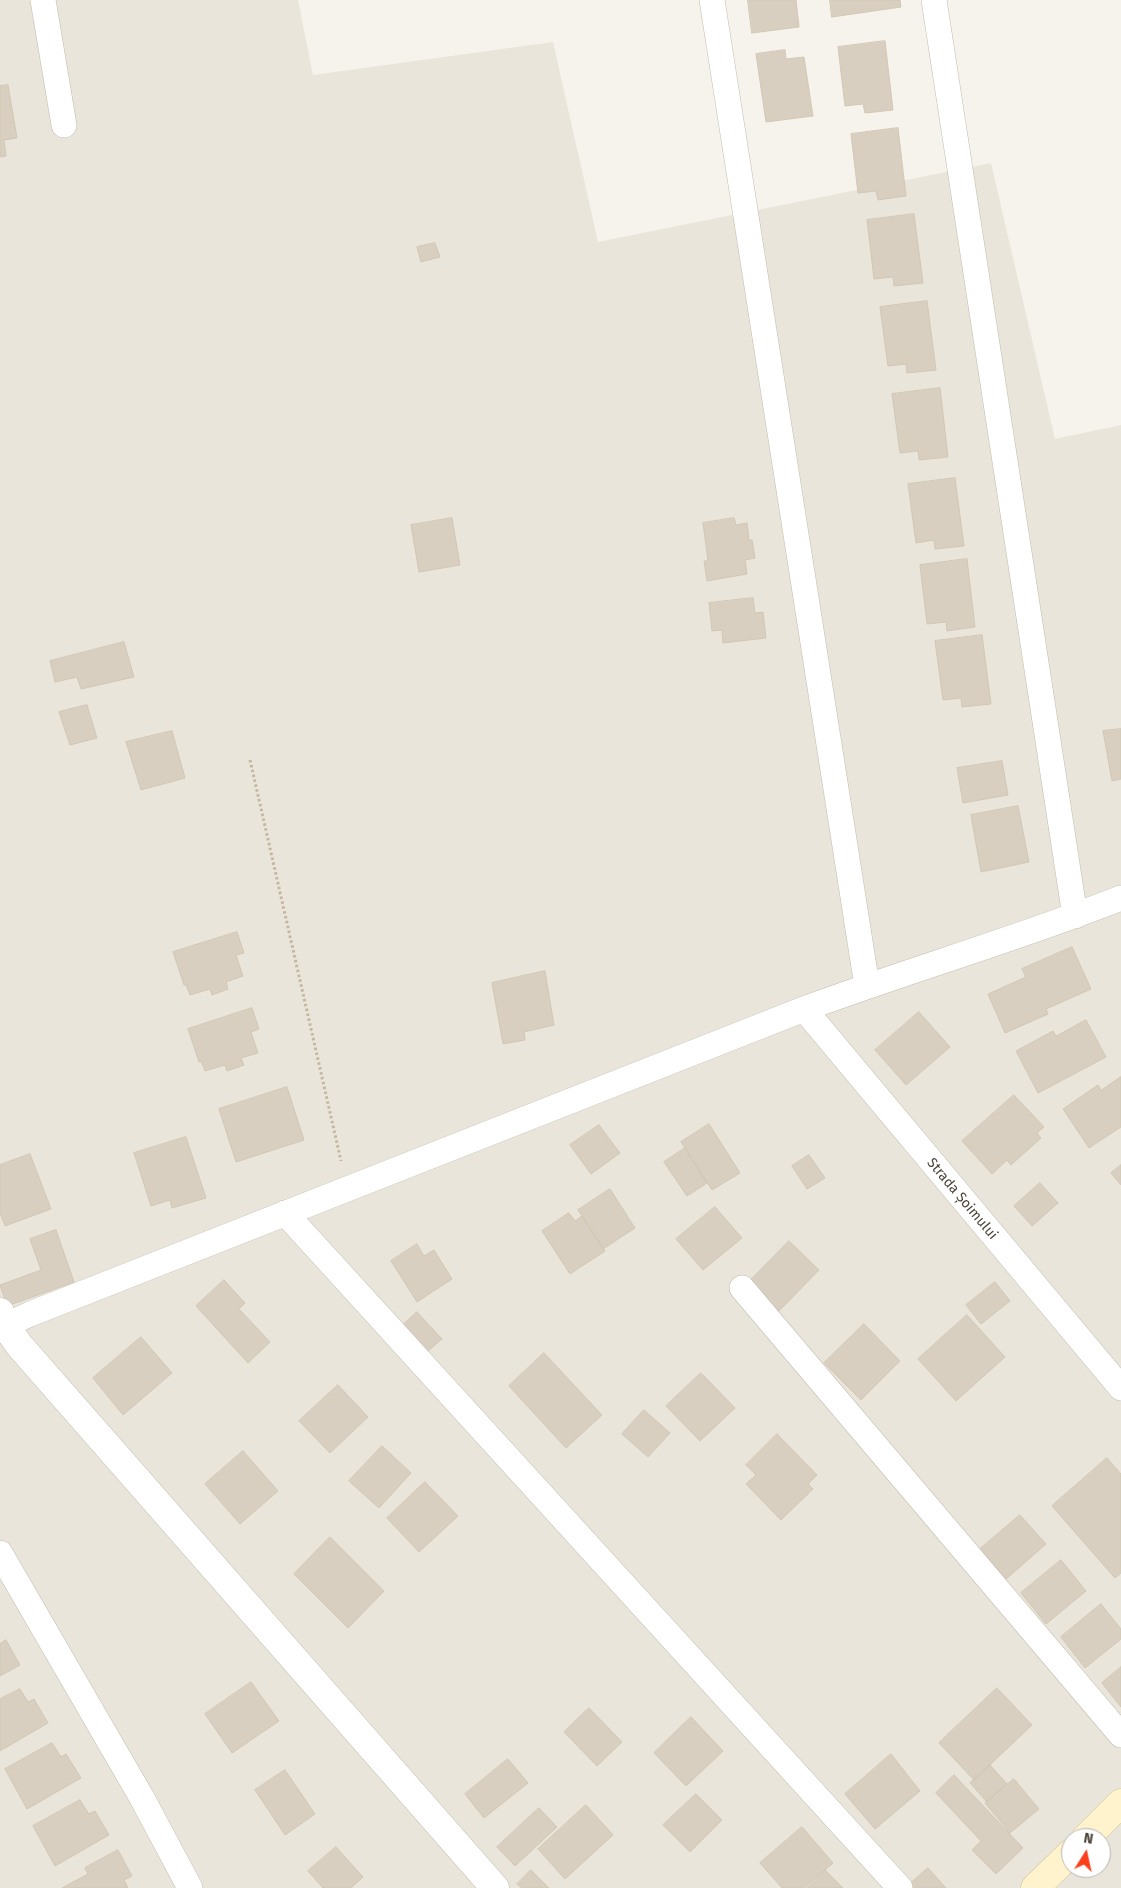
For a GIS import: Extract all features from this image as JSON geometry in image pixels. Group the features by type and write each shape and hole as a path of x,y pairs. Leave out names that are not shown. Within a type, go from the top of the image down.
{"main road":[{"path":"1096,1828 1121,1803"},
{"path":"1035,1888 1061,1863"}],"street":[{"path":"43,0 64,125"},
{"path":"712,0 867,986"},
{"path":"934,0 1075,916"},
{"path":"495,1888 19,1345 2,1322 348,1190 653,1067 804,1009 1075,916 1121,898"},
{"name":"Strada Șoimului","path":"804,1009 1121,1388"},
{"path":"285,1213 900,1888"},
{"path":"742,1288 1121,1735"},
{"path":"0,1554 142,1798 190,1888"}],"path":[{"path":"250,760 348,1190"}],"shaded area":[{"path":"0,0 298,0 313,75 553,42 598,242 991,163 1055,439 1121,425 1121,1888 0,1888"}],"building":[{"path":"748,0 796,0 799,27 752,33"},
{"path":"830,0 900,0 901,7 832,17"},
{"path":"885,41 893,110 865,113 863,104 845,106 838,47"},
{"path":"785,50 786,59 804,57 813,116 766,122 756,54"},
{"path":"8,85 17,138 4,140 6,156 0,157 0,86"},
{"path":"898,128 906,196 878,200 876,191 858,193 851,134"},
{"path":"914,214 923,283 894,286 893,277 874,279 867,220"},
{"path":"435,243 440,257 421,262 417,247"},
{"path":"927,301 936,370 907,373 906,364 888,366 880,307"},
{"path":"940,388 948,457 919,460 918,451 900,453 892,394"},
{"path":"955,478 964,546 935,549 934,540 916,543 908,484"},
{"path":"452,518 460,565 419,572 411,525"},
{"path":"734,518 736,525 747,523 749,540 752,540 755,558 745,560 747,574 707,581 704,561 708,561 703,523"},
{"path":"967,559 975,627 947,631 946,622 927,624 920,565"},
{"path":"753,598 755,613 763,612 766,638 723,643 722,630 712,631 709,603"},
{"path":"982,635 991,704 962,707 961,698 943,700 935,641"},
{"path":"124,642 134,677 81,689 77,677 55,682 50,661"},
{"path":"87,705 97,738 70,745 59,712"},
{"path":"1121,729 1121,779 1112,781 1103,731"},
{"path":"172,731 185,778 141,790 126,742"},
{"path":"1002,761 1008,795 963,803 957,768"},
{"path":"1018,806 1029,862 981,872 971,815"},
{"path":"237,932 244,953 236,955 243,976 226,982 228,989 212,995 210,989 190,995 186,985 184,985 173,952"},
{"path":"1072,947 1091,989 1046,1009 1048,1014 1005,1033 988,994 1026,977 1022,969"},
{"path":"545,971 554,1025 524,1032 525,1040 503,1044 492,983"},
{"path":"252,1008 259,1029 251,1032 258,1053 241,1058 244,1065 227,1071 225,1065 205,1071 201,1061 199,1062 188,1029"},
{"path":"919,1012 950,1047 906,1085 875,1050"},
{"path":"1086,1020 1106,1057 1038,1093 1016,1051 1053,1031 1056,1036"},
{"path":"1121,1077 1121,1127 1089,1148 1063,1109 1098,1085 1101,1090"},
{"path":"287,1087 304,1140 236,1162 219,1109"},
{"path":"1014,1095 1044,1127 1037,1133 1041,1138 1011,1165 1007,1160 992,1174 962,1141"},
{"path":"709,1124 740,1173 712,1190 681,1142"},
{"path":"599,1125 620,1153 591,1174 570,1145"},
{"path":"186,1137 206,1198 172,1208 170,1200 151,1206 134,1153"},
{"path":"685,1148 707,1183 687,1196 664,1162"},
{"path":"30,1154 51,1209 5,1226 0,1213 0,1165"},
{"path":"809,1155 825,1178 807,1189 792,1166"},
{"path":"1121,1165 1121,1185 1111,1173"},
{"path":"1040,1183 1058,1203 1032,1226 1014,1206"},
{"path":"610,1189 635,1228 603,1249 578,1210"},
{"path":"715,1207 742,1238 703,1270 676,1239"},
{"path":"569,1213 575,1221 582,1216 605,1251 570,1274 542,1231"},
{"path":"56,1230 74,1282 7,1306 0,1285 41,1270 30,1239"},
{"path":"789,1241 819,1270 777,1313 747,1284"},
{"path":"417,1244 424,1256 434,1250 452,1279 417,1302 391,1261"},
{"path":"224,1280 245,1303 239,1309 270,1342 248,1363 196,1306"},
{"path":"995,1282 1010,1301 981,1324 966,1305"},
{"path":"417,1312 442,1339 428,1351 403,1325"},
{"path":"967,1315 1005,1357 956,1401 918,1359"},
{"path":"864,1324 900,1361 861,1400 824,1363"},
{"path":"141,1337 172,1373 123,1415 93,1378"},
{"path":"544,1353 602,1415 566,1448 509,1386"},
{"path":"701,1373 735,1408 700,1441 666,1406"},
{"path":"338,1385 368,1417 330,1453 299,1421"},
{"path":"644,1410 670,1433 648,1457 622,1434"},
{"path":"777,1434 817,1475 808,1484 813,1489 781,1520 746,1484 756,1475 746,1465"},
{"path":"382,1446 411,1473 379,1508 349,1481"},
{"path":"243,1451 278,1491 240,1524 205,1484"},
{"path":"1107,1458 1121,1474 1121,1573 1115,1578 1052,1506"},
{"path":"425,1482 458,1516 419,1552 387,1518"},
{"path":"1020,1515 1046,1544 1006,1579 980,1549"},
{"path":"330,1537 384,1591 348,1628 294,1574"},
{"path":"1061,1560 1086,1591 1046,1624 1021,1593"},
{"path":"1101,1604 1121,1629 1121,1639 1085,1668 1061,1637"},
{"path":"6,1640 20,1665 0,1676 0,1644"},
{"path":"1121,1667 1121,1707 1102,1683"},
{"path":"251,1682 279,1721 232,1753 205,1714"},
{"path":"997,1688 1032,1725 974,1780 939,1743"},
{"path":"20,1689 28,1702 34,1699 48,1723 0,1751 0,1699"},
{"path":"589,1708 622,1742 597,1766 564,1732"},
{"path":"691,1717 723,1751 686,1786 654,1753"},
{"path":"52,1743 61,1757 66,1754 81,1778 27,1809 5,1769"},
{"path":"891,1754 920,1791 875,1829 845,1794"},
{"path":"508,1759 528,1783 484,1818 465,1794"},
{"path":"990,1765 1007,1784 987,1802 970,1783"},
{"path":"285,1770 315,1814 285,1835 255,1790"},
{"path":"954,1775 1023,1848 996,1874 972,1850 981,1841 936,1793"},
{"path":"1014,1779 1039,1809 1010,1833 985,1803"},
{"path":"696,1794 722,1820 690,1852 663,1825"},
{"path":"80,1800 89,1814 95,1811 109,1835 55,1866 33,1826"},
{"path":"586,1805 613,1835 565,1879 538,1849"},
{"path":"539,1808 557,1827 515,1866 497,1847"},
{"path":"802,1827 833,1863 804,1888 782,1888 760,1863"},
{"path":"336,1847 363,1877 351,1888 323,1888 308,1871"},
{"path":"118,1850 132,1876 124,1880 128,1888 62,1888 88,1874 85,1868"},
{"path":"928,1868 946,1888 905,1888"},
{"path":"531,1870 549,1888 522,1888 517,1884"},
{"path":"825,1870 843,1888 807,1888"}]}
